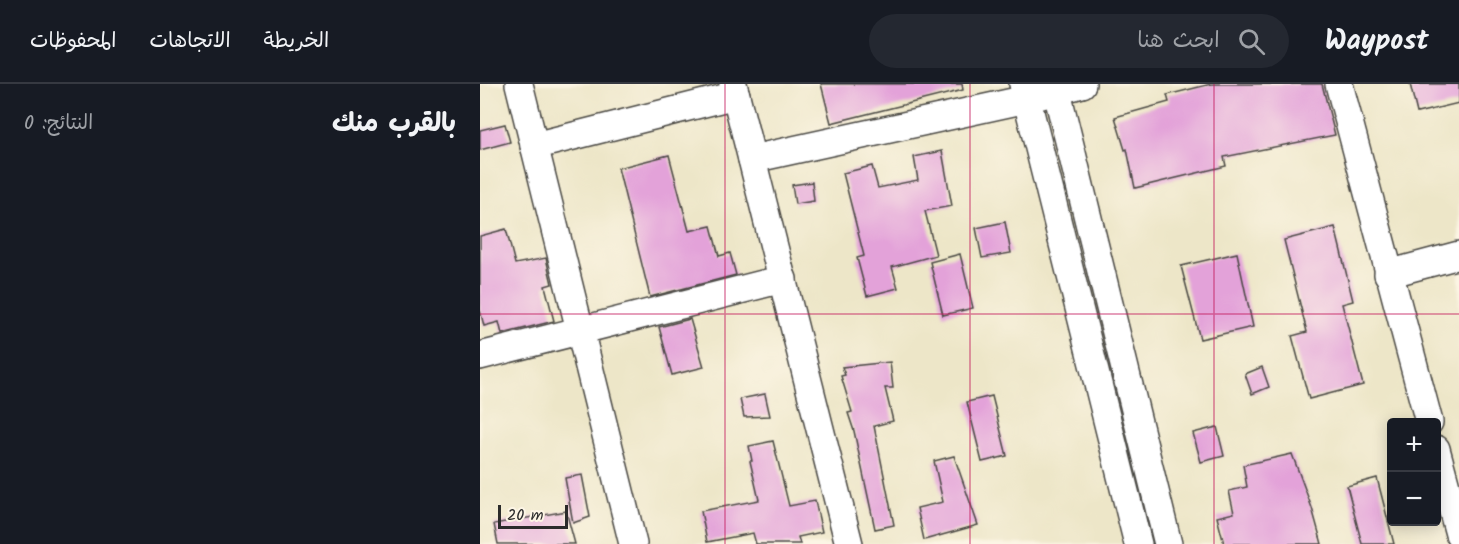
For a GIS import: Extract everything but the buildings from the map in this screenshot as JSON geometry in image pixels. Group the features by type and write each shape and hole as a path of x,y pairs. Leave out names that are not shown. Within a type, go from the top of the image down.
{"street":[{"path":"519,84 633,544"},
{"path":"752,159 1025,92 1082,84"},
{"path":"1339,84 1428,418"},
{"path":"1056,88 1168,544"},
{"path":"534,146 735,90 849,544"},
{"path":"1025,92 1138,544"},
{"path":"1388,274 1459,255"},
{"path":"480,356 783,279"},
{"path":"1441,464 1459,534"}]}
